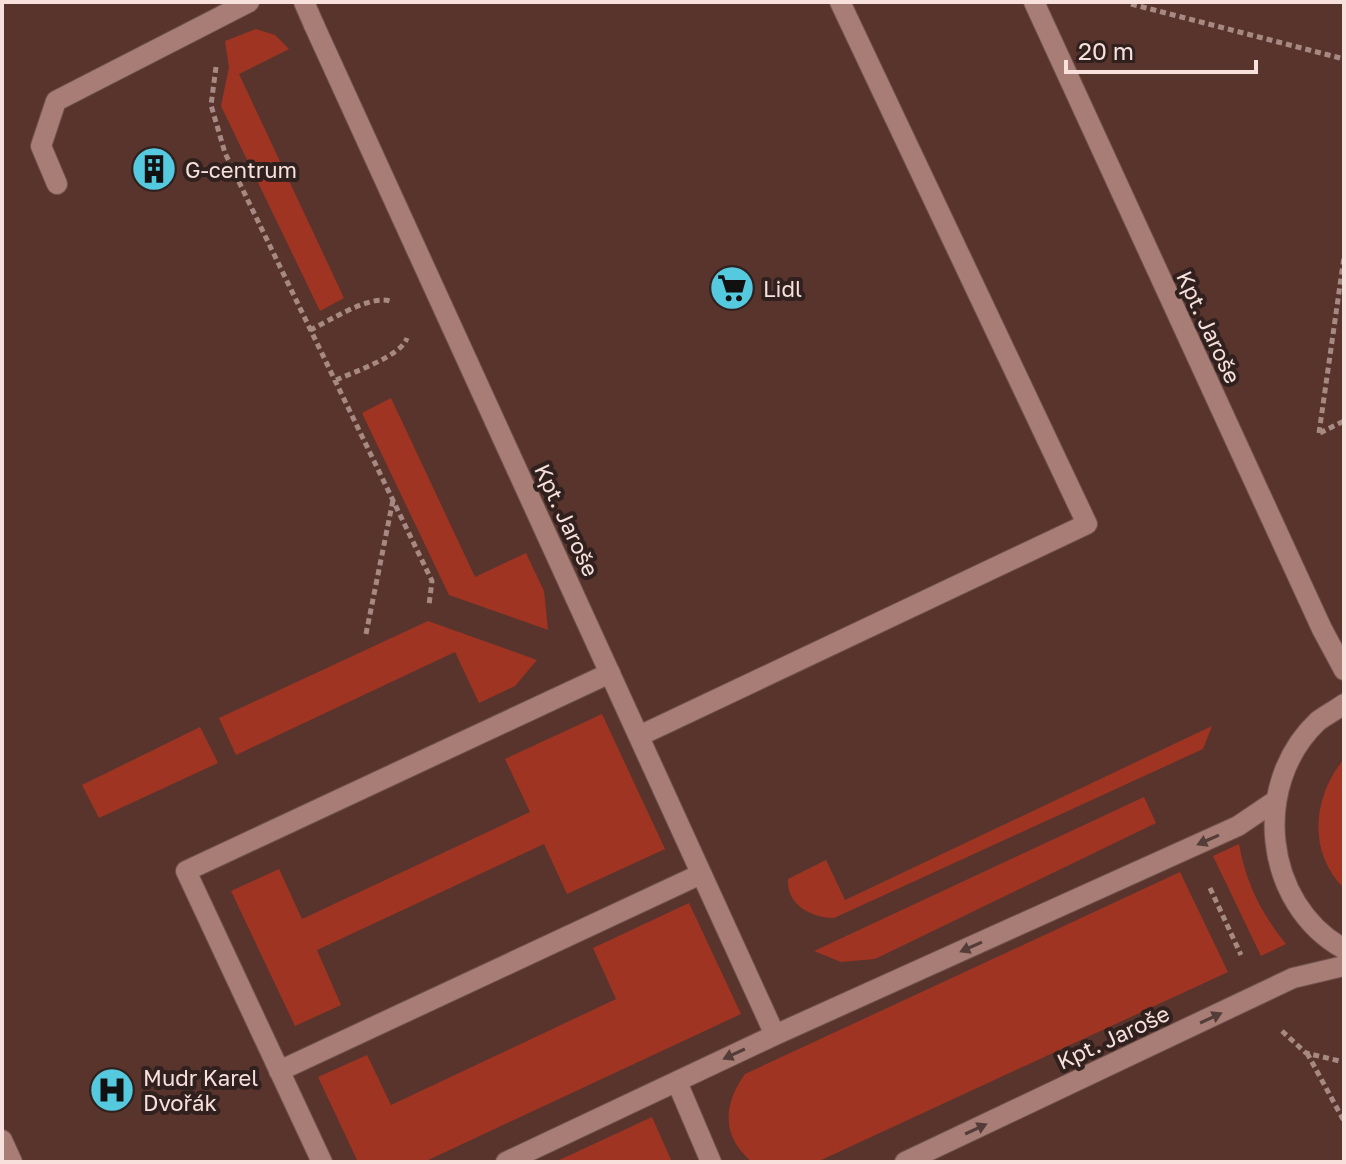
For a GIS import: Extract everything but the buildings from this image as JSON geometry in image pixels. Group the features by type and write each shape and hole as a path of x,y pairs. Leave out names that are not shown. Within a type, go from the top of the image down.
{"street":[{"path":"57,184 41,146 56,101 249,2"},
{"name":"Kpt. Jaroše","path":"304,2 775,1035"},
{"path":"639,736 1087,524 840,2"},
{"name":"Kpt. Jaroše","path":"1034,2 1315,615 1344,670"},
{"path":"322,1162 186,871 610,673"},
{"path":"1344,704 1318,721 1291,757 1275,801 1274,840 1283,879 1302,914 1331,942 1344,949"},
{"path":"506,1162 775,1035 1238,826 1275,801"},
{"path":"279,1071 701,874"},
{"name":"Kpt. Jaroše","path":"905,1162 1293,978 1344,966"},
{"path":"677,1082 711,1162"},
{"path":"2,1140 12,1162"}],"path":[{"path":"1131,4 1344,59"},
{"path":"204,25 217,61 211,105 225,153 432,581 429,605"},
{"path":"1344,257 1319,433 1344,421"},
{"path":"310,330 370,301 383,299 397,303"},
{"path":"336,380 395,352 405,344 410,329"},
{"path":"366,634 393,499"},
{"path":"1204,874 1246,965"},
{"path":"1272,1021 1306,1053 1344,1121"},
{"path":"1306,1053 1344,1062"}],"shaded area":[{"path":"256,29 275,35 289,49 239,74 344,298 320,311 221,106 229,67 225,41"},
{"path":"391,398 475,577 526,553 544,591 548,630 449,595 362,413"},
{"path":"428,621 537,660 515,686 479,703 455,652 236,755 219,718"},
{"path":"602,714 665,849 567,894 544,844 317,950 341,1005 295,1026 231,891 279,869 302,919 530,812 505,759"},
{"path":"1212,726 1203,749 834,918 809,913 791,896 788,879 826,860 845,900"},
{"path":"200,727 218,763 99,818 82,785"},
{"path":"1344,759 1344,888 1324,858 1318,824 1326,790"},
{"path":"1144,797 1156,823 875,959 841,962 814,951"},
{"path":"1239,844 1256,897 1286,944 1261,956 1213,856"},
{"path":"1180,872 1228,972 817,1162 752,1162 735,1142 730,1131 729,1109 745,1074"},
{"path":"689,903 741,1014 424,1162 358,1162 318,1077 367,1055 391,1105 616,999 593,948"},
{"path":"652,1117 672,1162 555,1162"}],"place":[{"name":"G-centrum","path":"154,169"},
{"name":"Lidl","path":"732,288"},
{"name":"Mudr Karel Dvořák","path":"112,1090"}]}
